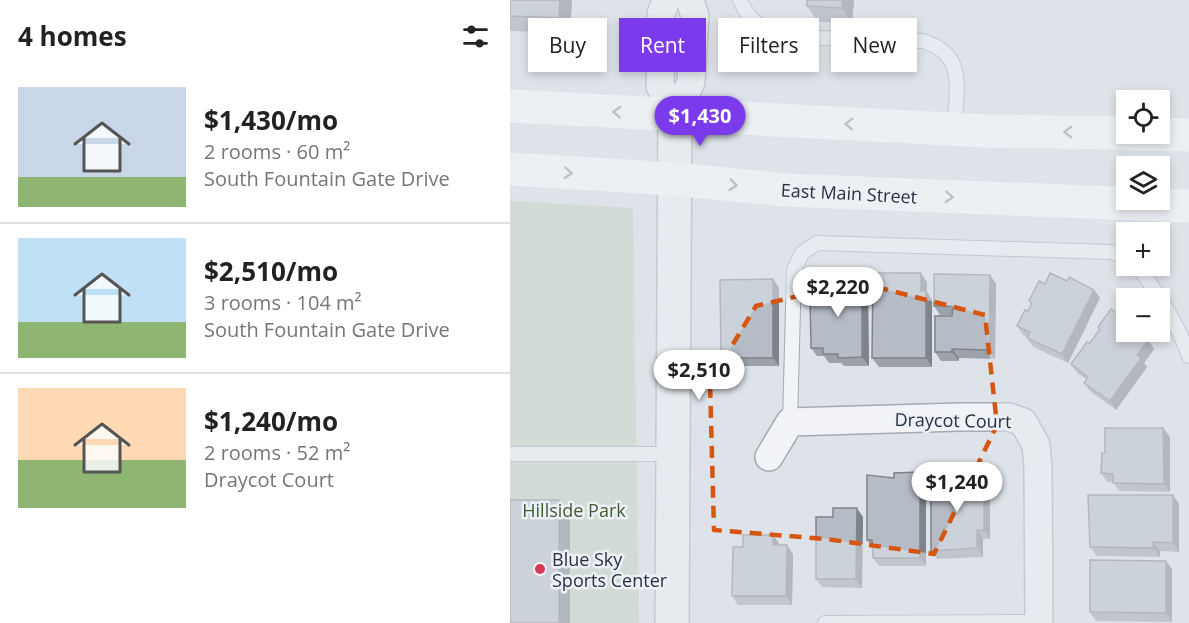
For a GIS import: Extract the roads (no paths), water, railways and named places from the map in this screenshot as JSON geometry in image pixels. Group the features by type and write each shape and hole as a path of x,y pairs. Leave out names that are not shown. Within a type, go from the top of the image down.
{"main road":[{"path":"510,106 954,129 1116,133"},
{"path":"1170,135 1189,135"},
{"name":"East Main Street","path":"510,169 675,179 786,190 1189,206"}],"street":[{"path":"666,0 661,14 660,86 675,115"},
{"path":"672,623 675,115 692,82 695,16 690,0"},
{"name":"Draycot Court","path":"790,422 1009,417 1023,422 1036,445 1038,468 1039,623"},
{"path":"769,457 790,422"}],"lane":[{"path":"740,0 750,18 764,30 781,37 922,41 943,50 951,58 957,79 954,129"},
{"path":"790,422 794,270 802,253 817,243 1116,254"},
{"path":"1145,276 1179,329 1189,356"},
{"path":"510,454 673,453"},
{"path":"825,623 1039,623"}],"place":[{"name":"Blue Sky Sports Center","path":"540,569"}],"park label":[{"name":"Hillside Park","path":"574,510"}]}
